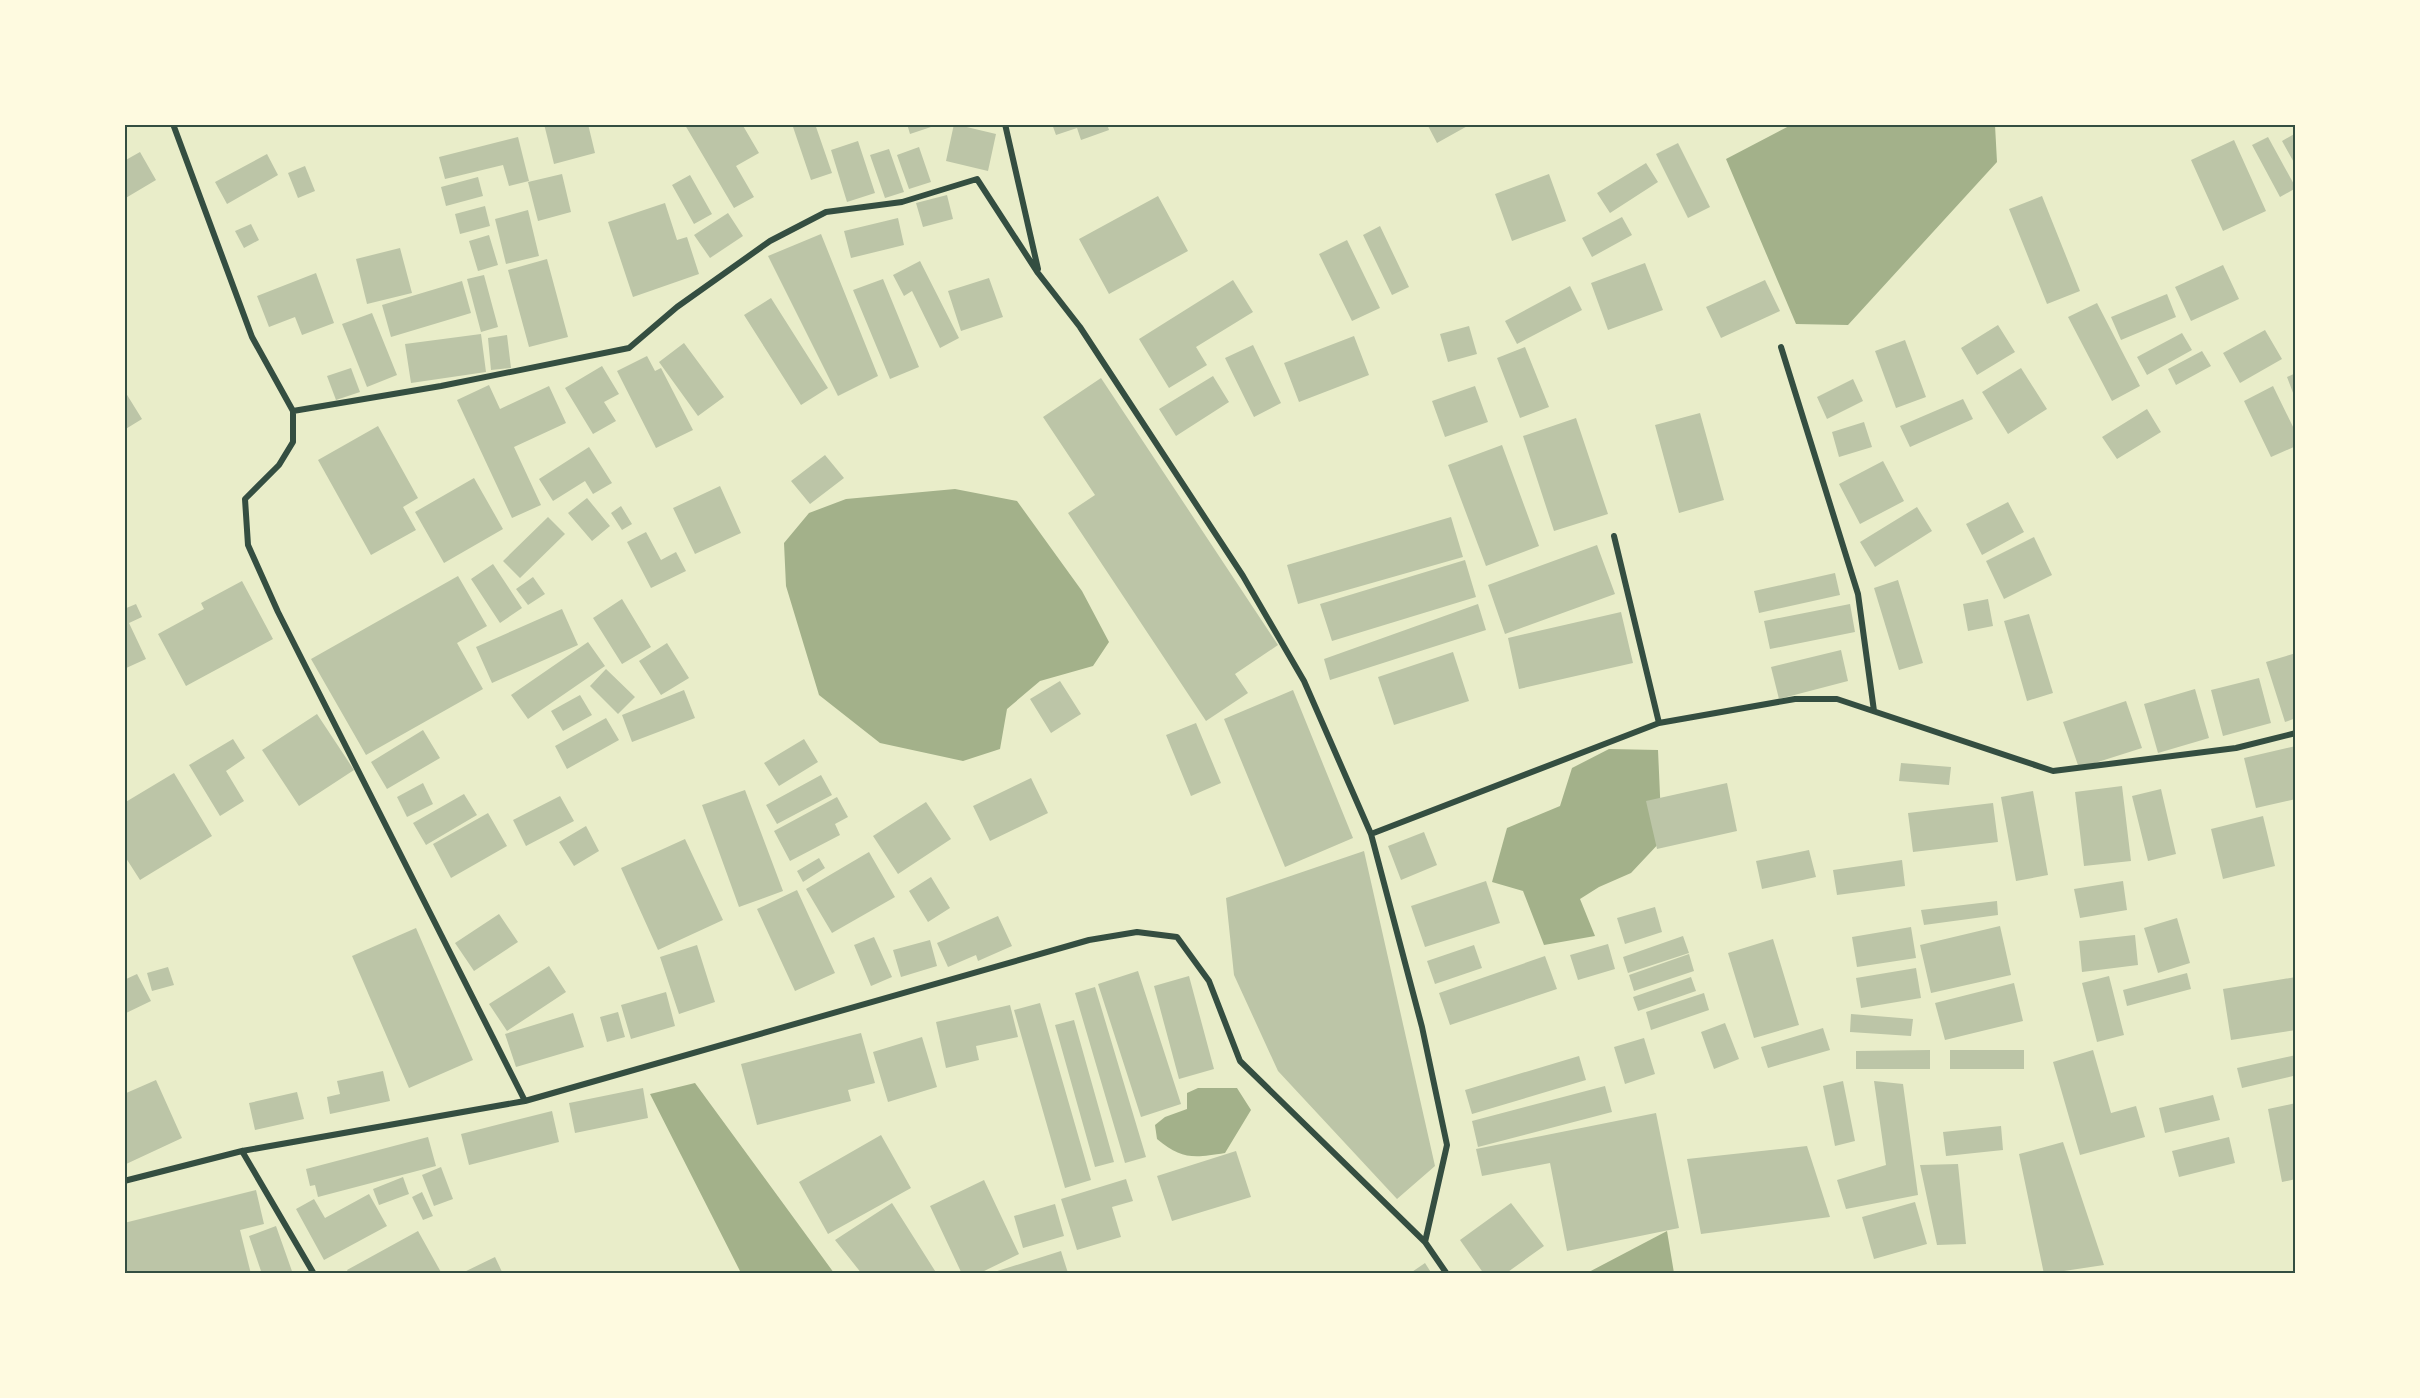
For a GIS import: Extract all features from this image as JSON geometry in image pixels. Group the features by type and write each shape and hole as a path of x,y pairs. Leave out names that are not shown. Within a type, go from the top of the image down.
{"street":[{"path":"173,124 252,337 293,411 293,442 279,465 245,499 248,545 278,612 525,1101"},
{"path":"1005,124 1038,273"},
{"path":"293,411 441,386 629,348 677,307 770,241 826,212 902,202 977,178 1038,273 1080,327 1243,576 1304,681 1371,834 1422,1027 1447,1145 1425,1242"},
{"path":"1781,347 1858,594 1874,711"},
{"path":"1614,536 1659,723"},
{"path":"1371,834 1659,723 1795,699 1837,699 2053,771 2236,747 2295,733"},
{"path":"124,1181 242,1151 525,1101 1089,940 1137,932 1177,938 1209,981 1240,1061 1425,1242 1447,1274"},
{"path":"242,1151 314,1274"}],"shaded area":[{"path":"1791,125 1995,125 1997,162 1848,325 1796,324 1726,159"},
{"path":"955,489 1017,501 1082,591 1109,642 1093,666 1040,681 1007,709 1000,749 963,761 880,743 819,695 786,586 784,543 809,513 846,499"},
{"path":"1609,749 1658,750 1662,840 1631,873 1599,887 1580,899 1595,936 1544,945 1523,891 1492,882 1507,828 1560,806 1572,768"},
{"path":"695,1083 834,1273 741,1273 650,1094"},
{"path":"1198,1088 1237,1088 1251,1110 1225,1153 1189,1156 1174,1151 1157,1139 1155,1125 1165,1117 1187,1109 1187,1093"},
{"path":"1667,1231 1674,1273 1587,1273"}],"building":[{"path":"544,124 588,124 595,153 554,164"},
{"path":"686,124 742,124 759,153 736,166 754,197 734,208"},
{"path":"792,124 815,124 832,173 811,180"},
{"path":"907,124 937,124 937,125 910,134"},
{"path":"954,124 996,134 988,171 946,161"},
{"path":"1052,124 1107,124 1109,130 1081,140 1077,128 1056,135"},
{"path":"1427,124 1471,124 1437,143"},
{"path":"2296,133 2296,166 2282,141"},
{"path":"518,137 529,181 509,186 503,165 445,179 439,157"},
{"path":"2268,137 2296,188 2280,197 2252,145"},
{"path":"2234,140 2266,211 2223,231 2191,160"},
{"path":"858,141 875,193 847,202 831,150"},
{"path":"1678,143 1710,207 1688,218 1656,154"},
{"path":"919,147 931,182 909,189 897,155"},
{"path":"889,149 904,192 885,198 870,155"},
{"path":"140,152 156,180 124,199 124,161"},
{"path":"267,154 278,175 227,204 215,182"},
{"path":"1646,163 1658,182 1610,213 1597,193"},
{"path":"305,166 315,191 298,198 288,173"},
{"path":"562,174 571,212 538,221 528,182"},
{"path":"1549,174 1566,221 1512,241 1495,194"},
{"path":"690,175 712,214 694,224 672,185"},
{"path":"478,177 483,196 446,206 441,187"},
{"path":"947,195 953,219 923,227 916,203"},
{"path":"1158,196 1188,251 1109,294 1079,239"},
{"path":"2042,196 2080,291 2047,304 2009,209"},
{"path":"665,203 677,240 687,237 699,274 633,297 608,222"},
{"path":"485,206 490,226 460,234 455,214"},
{"path":"528,210 539,256 506,264 495,219"},
{"path":"728,213 743,236 710,258 694,235"},
{"path":"1622,217 1632,235 1592,257 1582,238"},
{"path":"898,218 904,245 851,258 844,231"},
{"path":"251,224 259,240 244,248 235,231"},
{"path":"1380,226 1409,287 1392,295 1363,235"},
{"path":"821,234 878,376 838,396 768,256"},
{"path":"489,235 498,265 478,271 469,241"},
{"path":"1347,240 1380,308 1352,321 1319,254"},
{"path":"400,248 412,293 367,304 356,259"},
{"path":"547,259 568,337 529,347 508,270"},
{"path":"920,261 959,338 940,348 912,291 904,296 893,275"},
{"path":"1645,263 1663,310 1608,330 1591,283"},
{"path":"2223,265 2239,299 2191,321 2175,287"},
{"path":"316,273 334,323 302,335 295,317 269,327 257,296"},
{"path":"484,275 498,327 481,332 467,279"},
{"path":"989,278 1003,317 961,331 948,291"},
{"path":"883,279 919,367 890,379 853,290"},
{"path":"1233,280 1253,312 1196,347 1207,365 1169,388 1139,339"},
{"path":"1765,280 1780,311 1721,338 1706,307"},
{"path":"462,281 471,313 391,337 382,305"},
{"path":"1570,286 1582,310 1517,344 1505,321"},
{"path":"2167,294 2176,317 2121,340 2111,317"},
{"path":"771,298 828,388 801,405 744,315"},
{"path":"2097,303 2140,386 2112,401 2068,317"},
{"path":"372,313 397,375 367,387 342,324"},
{"path":"1998,325 2015,352 1977,375 1961,348"},
{"path":"1469,326 1477,354 1448,362 1440,334"},
{"path":"2265,330 2282,359 2240,383 2223,353"},
{"path":"2182,333 2192,350 2147,375 2137,357"},
{"path":"481,334 486,372 411,383 405,344"},
{"path":"507,335 511,368 491,370 488,338"},
{"path":"1354,336 1369,375 1299,402 1284,363"},
{"path":"1905,340 1926,397 1896,408 1875,351"},
{"path":"684,343 724,397 698,416 659,362"},
{"path":"1253,345 1281,403 1254,417 1225,358"},
{"path":"1525,347 1549,407 1520,418 1497,358"},
{"path":"2202,351 2211,366 2176,385 2168,369"},
{"path":"647,356 655,371 661,368 693,430 656,448 617,371"},
{"path":"602,366 619,394 604,402 616,421 593,434 565,388"},
{"path":"351,368 360,392 336,400 327,376"},
{"path":"2021,368 2047,409 2008,434 1982,392"},
{"path":"2296,373 2296,398 2295,398 2287,377"},
{"path":"1213,376 1229,402 1176,436 1159,409"},
{"path":"1101,378 1278,645 1235,674 1248,693 1206,721 1068,513 1095,495 1043,417"},
{"path":"1853,379 1863,401 1827,419 1817,397"},
{"path":"489,385 500,409 549,386 566,423 514,447 541,505 512,518 457,400"},
{"path":"1475,386 1488,422 1445,437 1432,401"},
{"path":"2273,386 2296,433 2296,446 2271,457 2244,401"},
{"path":"124,390 142,419 124,430"},
{"path":"1963,399 1973,419 1910,447 1900,426"},
{"path":"2147,409 2161,432 2117,459 2102,437"},
{"path":"1700,413 1724,500 1679,513 1655,425"},
{"path":"1576,418 1608,514 1554,531 1523,436"},
{"path":"1864,422 1872,447 1839,457 1832,432"},
{"path":"378,426 418,498 403,507 416,530 371,555 318,460"},
{"path":"1502,445 1539,546 1486,566 1448,465"},
{"path":"589,447 612,483 593,494 585,481 553,501 539,479"},
{"path":"825,455 844,478 810,504 791,481"},
{"path":"1883,461 1904,501 1860,524 1839,484"},
{"path":"474,478 503,529 444,563 415,512"},
{"path":"720,486 741,533 695,554 673,508"},
{"path":"587,498 610,526 592,541 568,513"},
{"path":"2008,502 2024,532 1982,555 1966,524"},
{"path":"621,506 632,524 622,530 611,513"},
{"path":"1917,507 1932,531 1875,567 1860,542"},
{"path":"548,517 565,534 520,578 503,561"},
{"path":"1451,517 1463,557 1298,604 1287,565"},
{"path":"646,532 661,560 676,552 686,571 651,588 627,542"},
{"path":"2034,537 2052,575 2004,599 1986,561"},
{"path":"1597,545 1615,594 1505,634 1488,585"},
{"path":"1465,560 1476,597 1332,641 1320,604"},
{"path":"493,564 522,608 500,623 471,579"},
{"path":"1835,573 1840,595 1759,613 1754,591"},
{"path":"458,576 487,626 457,643 483,689 366,755 311,659"},
{"path":"533,577 545,594 528,605 516,589"},
{"path":"1898,580 1923,663 1899,670 1874,588"},
{"path":"242,581 273,639 186,686 158,634 204,609 201,603"},
{"path":"622,599 651,647 622,664 593,618"},
{"path":"1988,599 1993,626 1968,631 1963,604"},
{"path":"136,604 142,617 129,623 146,659 124,669 124,609"},
{"path":"1478,604 1486,630 1330,680 1324,659"},
{"path":"1850,604 1855,632 1770,649 1764,621"},
{"path":"562,609 578,645 492,683 476,647"},
{"path":"1621,612 1633,663 1519,689 1508,638"},
{"path":"2029,614 2053,693 2027,701 2004,621"},
{"path":"588,642 605,666 528,719 511,695"},
{"path":"667,643 689,678 661,695 639,661"},
{"path":"1841,650 1848,681 1779,699 1771,667"},
{"path":"1453,652 1469,701 1394,725 1378,677"},
{"path":"2296,653 2296,718 2285,722 2266,662"},
{"path":"606,669 635,697 618,714 590,686"},
{"path":"2259,678 2271,723 2223,736 2211,690"},
{"path":"1060,681 1081,714 1051,733 1030,699"},
{"path":"2195,689 2209,738 2158,753 2144,704"},
{"path":"684,690 695,718 632,742 622,715"},
{"path":"1293,690 1353,838 1285,867 1224,719"},
{"path":"580,695 592,715 563,731 551,711"},
{"path":"2126,701 2142,748 2079,768 2063,722"},
{"path":"317,714 354,770 299,806 262,750"},
{"path":"606,718 619,740 567,769 555,746"},
{"path":"1196,723 1221,783 1191,796 1166,735"},
{"path":"423,730 440,758 387,789 371,762"},
{"path":"233,739 245,758 226,771 244,801 220,816 189,765"},
{"path":"804,739 818,762 779,786 764,763"},
{"path":"2296,746 2296,799 2256,808 2244,758"},
{"path":"1901,763 1951,767 1949,785 1899,781"},
{"path":"174,773 212,836 140,880 124,855 124,803"},
{"path":"821,775 832,795 777,824 766,805"},
{"path":"1031,778 1048,813 990,841 973,806"},
{"path":"423,783 433,804 407,817 397,797"},
{"path":"1727,783 1737,831 1657,849 1646,801"},
{"path":"2122,786 2131,861 2084,866 2075,792"},
{"path":"2161,789 2176,854 2148,861 2132,796"},
{"path":"745,790 783,891 739,907 702,805"},
{"path":"2033,791 2048,875 2016,881 2001,797"},
{"path":"464,794 477,815 426,845 413,823"},
{"path":"560,796 574,821 526,846 513,820"},
{"path":"837,797 848,817 835,824 840,835 790,861 774,831"},
{"path":"926,802 951,839 898,874 873,836"},
{"path":"1993,803 1998,842 1913,852 1908,813"},
{"path":"488,813 507,846 451,878 433,844"},
{"path":"2263,816 2275,866 2223,879 2211,829"},
{"path":"586,826 599,851 574,866 559,842"},
{"path":"1424,832 1437,865 1401,880 1388,846"},
{"path":"685,839 723,920 658,950 621,868"},
{"path":"1809,850 1816,877 1762,889 1756,861"},
{"path":"1364,851 1435,1166 1397,1199 1278,1071 1234,975 1226,898"},
{"path":"869,852 895,897 832,933 806,889"},
{"path":"819,858 825,868 803,882 797,871"},
{"path":"1902,860 1905,886 1837,895 1833,870"},
{"path":"931,877 950,908 928,922 909,891"},
{"path":"1486,881 1500,923 1425,947 1411,906"},
{"path":"2123,881 2127,910 2080,918 2074,889"},
{"path":"797,890 835,973 795,991 757,909"},
{"path":"1997,901 1998,915 1924,925 1921,910"},
{"path":"1655,907 1662,932 1625,944 1617,918"},
{"path":"499,914 518,942 474,971 455,943"},
{"path":"998,916 1012,946 978,961 976,955 948,967 937,943"},
{"path":"2177,918 2190,963 2158,973 2144,928"},
{"path":"2000,926 2011,975 1931,993 1920,945"},
{"path":"1911,927 1916,958 1857,967 1852,937"},
{"path":"416,928 473,1060 409,1088 352,956"},
{"path":"2135,935 2138,965 2082,972 2079,941"},
{"path":"1683,936 1689,953 1628,973 1623,957"},
{"path":"874,937 892,977 871,986 854,945"},
{"path":"1773,939 1799,1025 1754,1038 1728,953"},
{"path":"930,940 937,966 901,977 893,950"},
{"path":"1608,944 1615,969 1578,980 1570,955"},
{"path":"697,945 715,1002 679,1014 660,957"},
{"path":"1474,945 1482,968 1435,984 1427,961"},
{"path":"1689,954 1694,971 1634,991 1629,975"},
{"path":"1545,956 1557,989 1450,1025 1439,993"},
{"path":"549,966 566,992 507,1031 489,1004"},
{"path":"168,967 174,985 152,991 147,973"},
{"path":"1916,968 1921,998 1861,1008 1856,978"},
{"path":"1138,971 1181,1104 1141,1117 1098,984"},
{"path":"2187,973 2191,989 2127,1006 2123,990"},
{"path":"137,974 151,1001 124,1014 124,980"},
{"path":"1189,976 1214,1069 1179,1079 1154,986"},
{"path":"2109,976 2124,1035 2097,1042 2082,983"},
{"path":"1691,977 1696,991 1638,1011 1633,997"},
{"path":"2296,977 2296,1030 2231,1040 2223,989"},
{"path":"2014,983 2023,1021 1945,1040 1935,1003"},
{"path":"1095,987 1146,1157 1125,1163 1075,993"},
{"path":"666,992 675,1026 631,1039 621,1005"},
{"path":"1704,993 1709,1010 1651,1030 1646,1012"},
{"path":"1040,1003 1091,1180 1065,1188 1014,1010"},
{"path":"1010,1005 1018,1037 976,1046 979,1060 946,1068 936,1022"},
{"path":"618,1012 625,1037 607,1042 600,1017"},
{"path":"573,1013 584,1047 516,1067 505,1034"},
{"path":"1851,1014 1913,1019 1911,1036 1850,1032"},
{"path":"1074,1020 1114,1162 1095,1167 1055,1025"},
{"path":"1725,1023 1739,1059 1714,1069 1701,1032"},
{"path":"1823,1028 1830,1050 1768,1068 1761,1047"},
{"path":"861,1033 875,1083 848,1090 851,1101 757,1125 741,1064"},
{"path":"922,1037 937,1087 888,1102 873,1052"},
{"path":"1644,1038 1655,1074 1625,1084 1614,1047"},
{"path":"1930,1050 1930,1069 1856,1069 1856,1051"},
{"path":"1950,1050 2024,1050 2024,1069 1950,1069"},
{"path":"2093,1050 2111,1113 2136,1106 2145,1137 2080,1155 2053,1062"},
{"path":"2296,1055 2296,1081 2293,1076 2242,1088 2237,1068"},
{"path":"1579,1056 1586,1080 1472,1114 1465,1090"},
{"path":"383,1071 390,1101 330,1114 327,1097 340,1094 337,1081"},
{"path":"156,1080 182,1138 124,1165 124,1094"},
{"path":"1843,1081 1855,1141 1835,1146 1823,1086"},
{"path":"1874,1081 1903,1084 1918,1195 1846,1209 1837,1180 1886,1165"},
{"path":"1605,1086 1612,1112 1478,1147 1472,1121"},
{"path":"643,1088 648,1118 575,1133 569,1103"},
{"path":"297,1092 304,1119 255,1130 249,1103"},
{"path":"2213,1095 2220,1120 2165,1133 2159,1108"},
{"path":"2296,1103 2296,1179 2282,1182 2268,1109"},
{"path":"552,1111 559,1142 469,1165 461,1134"},
{"path":"1656,1113 1679,1228 1567,1251 1550,1163 1482,1176 1476,1149"},
{"path":"2001,1126 2003,1150 1946,1156 1943,1132"},
{"path":"881,1135 911,1188 828,1234 799,1182"},
{"path":"428,1137 436,1166 318,1197 315,1185 310,1186 306,1169"},
{"path":"2229,1137 2235,1163 2179,1177 2172,1151"},
{"path":"2063,1142 2104,1265 2044,1274 2019,1154"},
{"path":"1807,1146 1830,1217 1701,1234 1687,1159"},
{"path":"1236,1151 1251,1197 1172,1221 1157,1176"},
{"path":"1958,1164 1966,1244 1937,1245 1920,1165"},
{"path":"441,1167 453,1199 434,1206 422,1175"},
{"path":"403,1177 409,1194 379,1205 373,1189"},
{"path":"1126,1179 1133,1201 1112,1207 1121,1237 1077,1250 1061,1199"},
{"path":"984,1180 1019,1254 978,1274 962,1274 930,1206"},
{"path":"256,1190 264,1224 240,1230 251,1274 124,1274 124,1223"},
{"path":"422,1192 433,1216 423,1220 412,1197"},
{"path":"369,1194 387,1226 324,1260 296,1209 314,1199 325,1218"},
{"path":"1915,1202 1927,1244 1874,1259 1862,1217"},
{"path":"892,1203 937,1274 862,1274 835,1240"},
{"path":"1511,1203 1544,1246 1505,1274 1484,1274 1460,1240"},
{"path":"1055,1204 1064,1236 1023,1248 1014,1216"},
{"path":"276,1226 293,1274 262,1274 249,1236"},
{"path":"418,1231 442,1274 349,1274 347,1270"},
{"path":"1061,1251 1068,1273 991,1274 991,1273"},
{"path":"495,1257 503,1274 460,1274"},
{"path":"1425,1263 1432,1274 1409,1274"}]}
